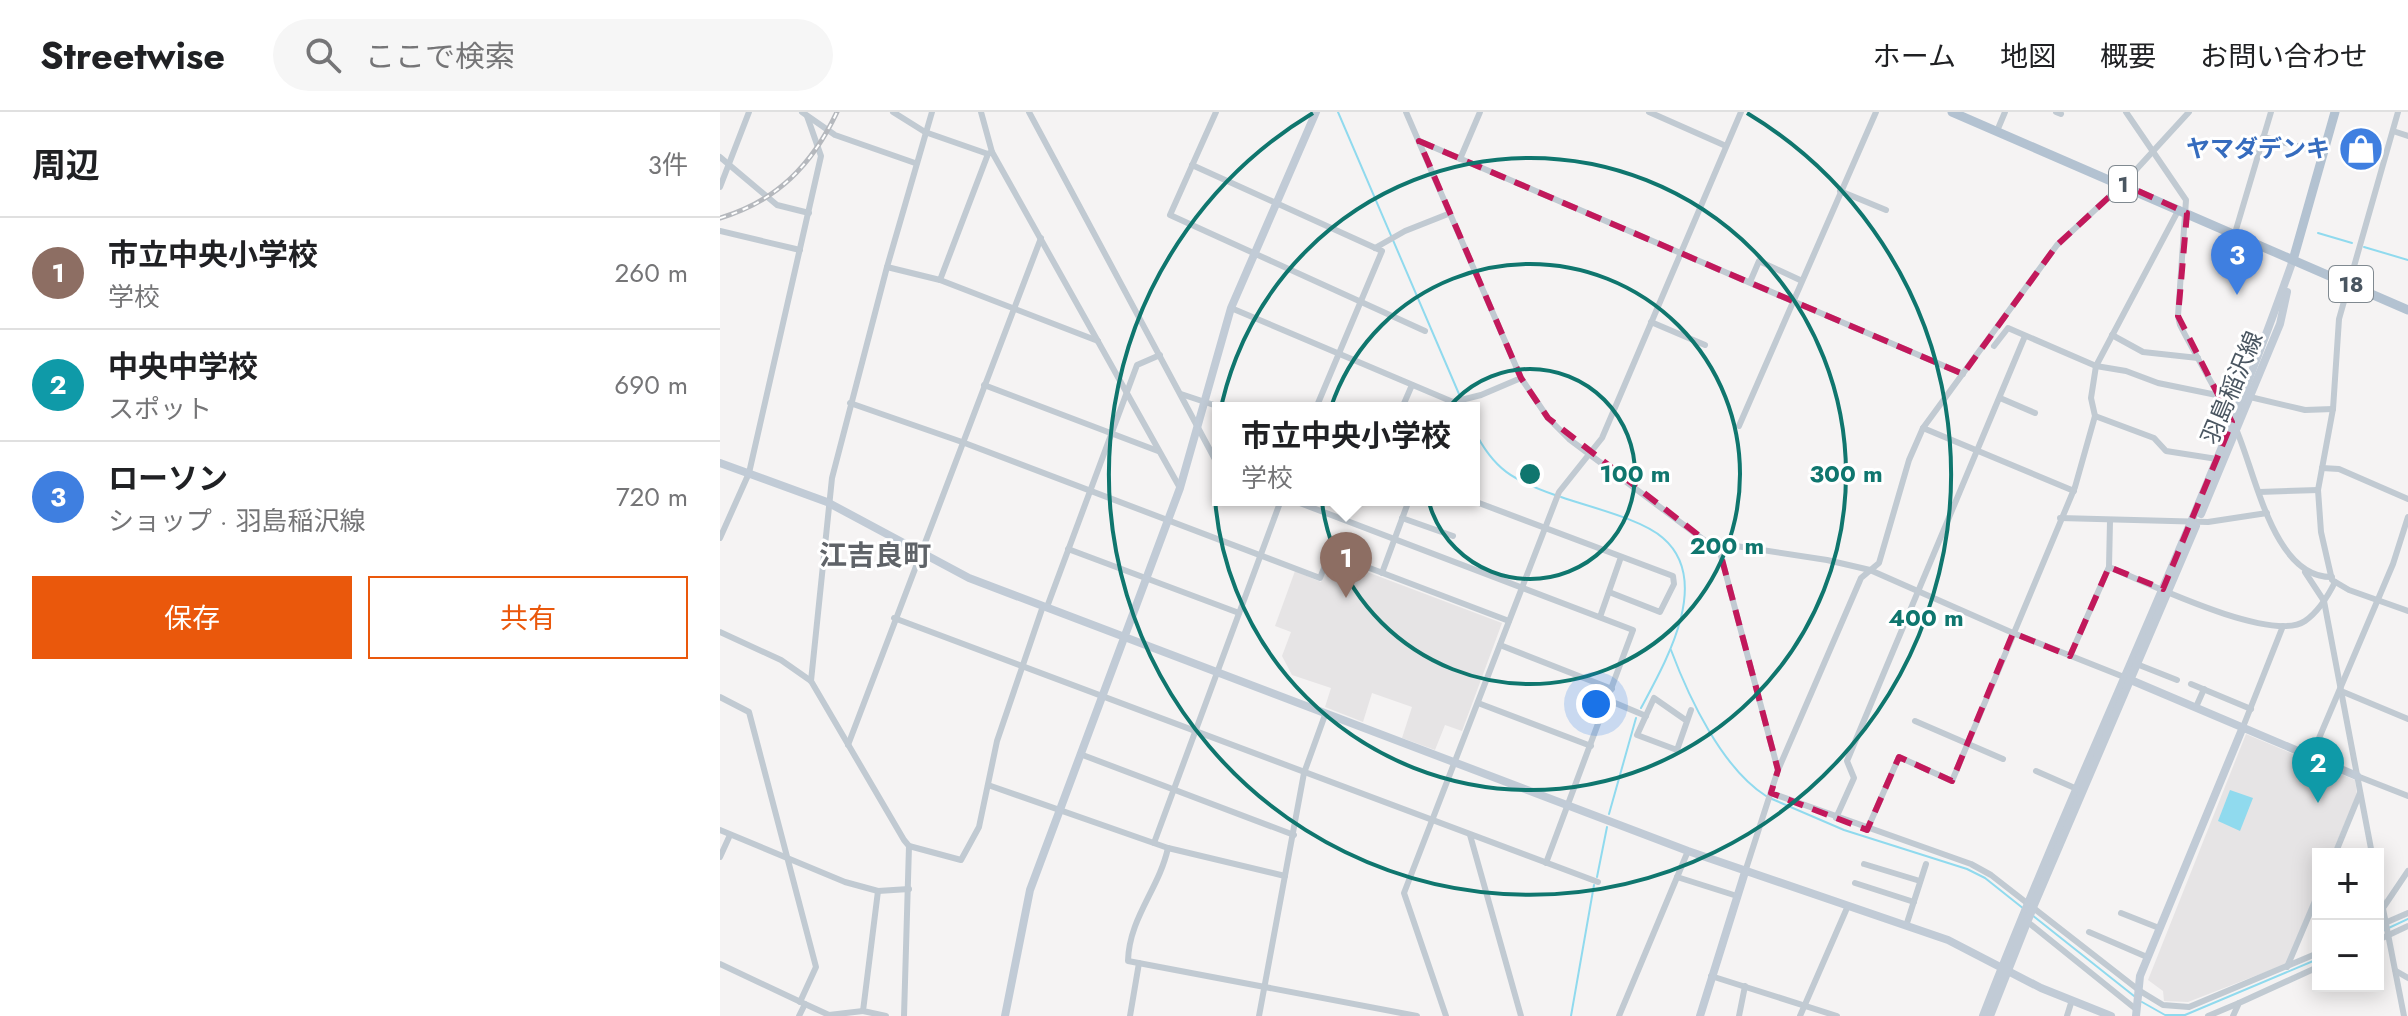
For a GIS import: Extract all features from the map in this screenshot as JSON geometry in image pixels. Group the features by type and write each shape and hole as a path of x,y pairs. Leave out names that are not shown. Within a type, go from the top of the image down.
{"main road":[{"name":"1","path":"1952,112 2293,260"},
{"path":"2293,260 2335,112"},
{"name":"18","path":"2293,260 2408,310"}],"street":[{"path":"720,187 749,112"},
{"path":"893,112 925,132 990,153"},
{"path":"811,681 827,502 850,403 915,163 932,112"},
{"path":"981,112 990,153 1041,238 1180,488"},
{"path":"1029,112 1212,453"},
{"path":"1216,112 1170,215 1425,331"},
{"path":"1005,1016 1030,890 1180,488 1231,308 1316,112"},
{"path":"1460,159 1480,112"},
{"path":"1649,112 1726,146"},
{"path":"1446,1016 1404,893 1559,492 1602,438 1741,112"},
{"path":"1739,426 1800,280 1876,112"},
{"path":"1997,131 2005,112"},
{"path":"2126,112 2186,200 2178,316 2214,393 2232,422 2284,548 2324,601 2371,848"},
{"path":"1700,1016 1778,770 1861,578 1879,563 1905,471 1923,428 2057,245 2123,184 2189,112"},
{"path":"2235,233 2271,112"},
{"path":"2109,567 2235,619 2283,626 2303,623 2324,601 2334,580 2321,532 2318,490 2333,409 2339,319 2398,112"},
{"path":"1406,113 1521,378 1548,418 1569,439 1720,552 1778,770"},
{"path":"804,114 828,132 864,148 915,163"},
{"path":"720,538 749,473 821,156 804,114"},
{"path":"2393,131 2408,136"},
{"path":"2263,137 2323,153"},
{"path":"1419,141 1963,374"},
{"path":"940,280 990,153"},
{"path":"720,157 777,205 809,213"},
{"path":"1192,165 1382,251 1319,402"},
{"path":"1840,191 1886,210"},
{"path":"1867,830 1899,757 1952,781 2060,518 2074,491 2095,416 2091,398 2096,366 2183,211"},
{"path":"1375,248 1405,231 1448,214"},
{"path":"720,231 800,250"},
{"path":"848,745 918,552 1041,238"},
{"name":"羽島稲沢線","path":"2195,520 2236,432 2293,260"},
{"path":"1750,282 1759,261 1800,280"},
{"path":"887,267 940,280 1098,341"},
{"path":"1231,308 1453,402 1481,395 1521,378"},
{"path":"1651,322 1705,345"},
{"path":"1994,346 2008,328 2096,366 2126,371 2158,383 2305,410 2333,409"},
{"path":"2112,335 2143,352 2198,358"},
{"path":"1836,818 1854,778 1847,761 2025,336"},
{"path":"909,846 961,860 979,827 997,741 1022,666 1126,393 1137,365 1160,355"},
{"path":"984,385 1158,451"},
{"path":"1405,402 1412,385"},
{"path":"1181,394 1212,404"},
{"path":"2000,398 2035,413"},
{"name":"羽島稲沢線","path":"1990,1016 2027,911 2166,591 2232,422 2246,398"},
{"path":"850,403 962,442 1320,578 1330,553 1509,621"},
{"path":"2095,416 2154,438 2166,451 2217,459"},
{"path":"1923,428 2074,491"},
{"path":"720,463 827,502 969,578 1688,851 1906,926 2006,967 2111,1016"},
{"path":"2322,468 2339,469 2408,499"},
{"path":"2259,492 2318,490"},
{"path":"1480,503 1673,576 1674,584 1660,612 1609,592"},
{"path":"1154,843 1279,506"},
{"path":"1308,506 1633,630 1546,863"},
{"path":"1382,573 1407,506"},
{"path":"2060,518 2195,520 2267,513"},
{"path":"720,517 728,520"},
{"path":"2311,757 2408,517"},
{"path":"1402,518 1453,536"},
{"path":"2070,656 2109,567 2110,521"},
{"path":"1736,546 1870,570 1919,594 2408,796"},
{"path":"1068,549 1239,613"},
{"path":"1600,617 1621,557"},
{"path":"2303,571 2334,580 2408,611"},
{"path":"894,618 1598,882"},
{"path":"2138,1003 2140,976 2147,957 2283,626"},
{"path":"720,632 781,660 811,681 909,846 904,1016"},
{"path":"1500,645 1612,689"},
{"path":"2134,662 2177,680"},
{"path":"2191,684 2251,709"},
{"path":"2341,688 2408,719"},
{"path":"2196,707 2204,689"},
{"path":"720,697 749,712 816,967 799,1016"},
{"path":"1687,721 1654,698 1637,735 1677,750 1691,710"},
{"path":"1608,700 1646,716"},
{"path":"1478,703 1591,746"},
{"path":"1259,1016 1304,773 1325,715"},
{"path":"1915,721 2003,759"},
{"path":"1080,754 1294,835"},
{"path":"2036,771 2080,790"},
{"path":"988,785 1168,848 1285,876"},
{"path":"2337,848 2360,793"},
{"path":"1770,796 1971,864 2138,1003 2189,1007 2312,956"},
{"path":"720,830 789,860 878,891 909,889"},
{"path":"720,857 730,835"},
{"path":"1470,835 1521,1016"},
{"path":"1168,848 1163,874 1145,901 1128,939 1128,961 1417,1016"},
{"path":"1619,1016 1688,851"},
{"path":"1864,864 1920,881"},
{"path":"1906,926 1926,864"},
{"path":"2384,907 2408,871"},
{"path":"1677,877 1737,896"},
{"path":"1855,883 1914,902"},
{"path":"863,1011 878,891"},
{"path":"1800,1016 1847,908"},
{"path":"2287,967 2312,908"},
{"path":"2027,911 2045,918 2138,1003"},
{"path":"2384,912 2404,1016"},
{"path":"2121,913 2159,928"},
{"path":"2384,933 2408,913"},
{"path":"2384,927 2408,926"},
{"path":"2089,932 2147,957"},
{"path":"1130,1016 1139,963"},
{"path":"720,964 829,1015 863,1011 886,1016"},
{"name":"羽島稲沢線","path":"1983,1016 2006,967"},
{"path":"2208,1016 2312,970"},
{"path":"2396,971 2408,978"},
{"path":"1711,976 1837,1016"},
{"path":"1739,1016 1745,986"},
{"path":"2067,1016 2072,1000"},
{"path":"2233,1016 2239,1003"},
{"path":"1358,1016 1360,1006"}],"highlighted area":[{"path":"1419,141 1963,374 2057,245 2123,184 2187,213 2178,316 2232,422 2192,520 2163,589 2109,567 2070,656 2013,633 1952,781 1899,757 1867,830 1771,793 1778,770 1720,552 1548,418 1521,378"}],"shaded area":[{"path":"1330,558 1502,623 1462,731 1445,725 1435,750 1402,738 1412,707 1372,693 1363,722 1325,707 1331,688 1292,675 1282,656 1291,632 1275,626 1295,571 1321,582"},
{"path":"2246,734 2355,780 2357,794 2334,848 2312,848 2312,901 2286,964 2188,1002 2164,1001 2163,991 2148,980"}],"water":[{"path":"2230,790 2253,798 2240,831 2218,821"}],"waterway":[{"path":"1338,112 1462,402"},
{"path":"2318,233 2352,243"},
{"path":"2364,247 2408,260"},
{"path":"1480,440 1506,472 1555,495"},
{"path":"1561,497 1615,514 1654,531 1677,556 1684,576 1680,622 1672,646 1641,708"},
{"path":"1671,650 1697,710 1721,750 1750,784 1766,796"},
{"path":"1609,814 1636,718"},
{"path":"1772,799 1844,830 1967,869 1985,878 2024,909"},
{"path":"1597,877 1607,827"},
{"path":"1571,1016 1594,885"},
{"path":"2032,915 2134,996"},
{"path":"2384,930 2408,919"},
{"path":"2142,1002 2165,1015 2185,1015 2312,962"}],"railway":[{"path":"720,218 759,202 790,178 816,149 837,112"}],"place":[{"name":"ヤマダデンキ","path":"2361,149"},
{"name":"ローソン","path":"2237,295"},
{"name":"市立中央小学校","path":"1346,598"},
{"name":"中央中学校","path":"2318,803"}],"district":[{"name":"江吉良町","path":"875,555"}]}
